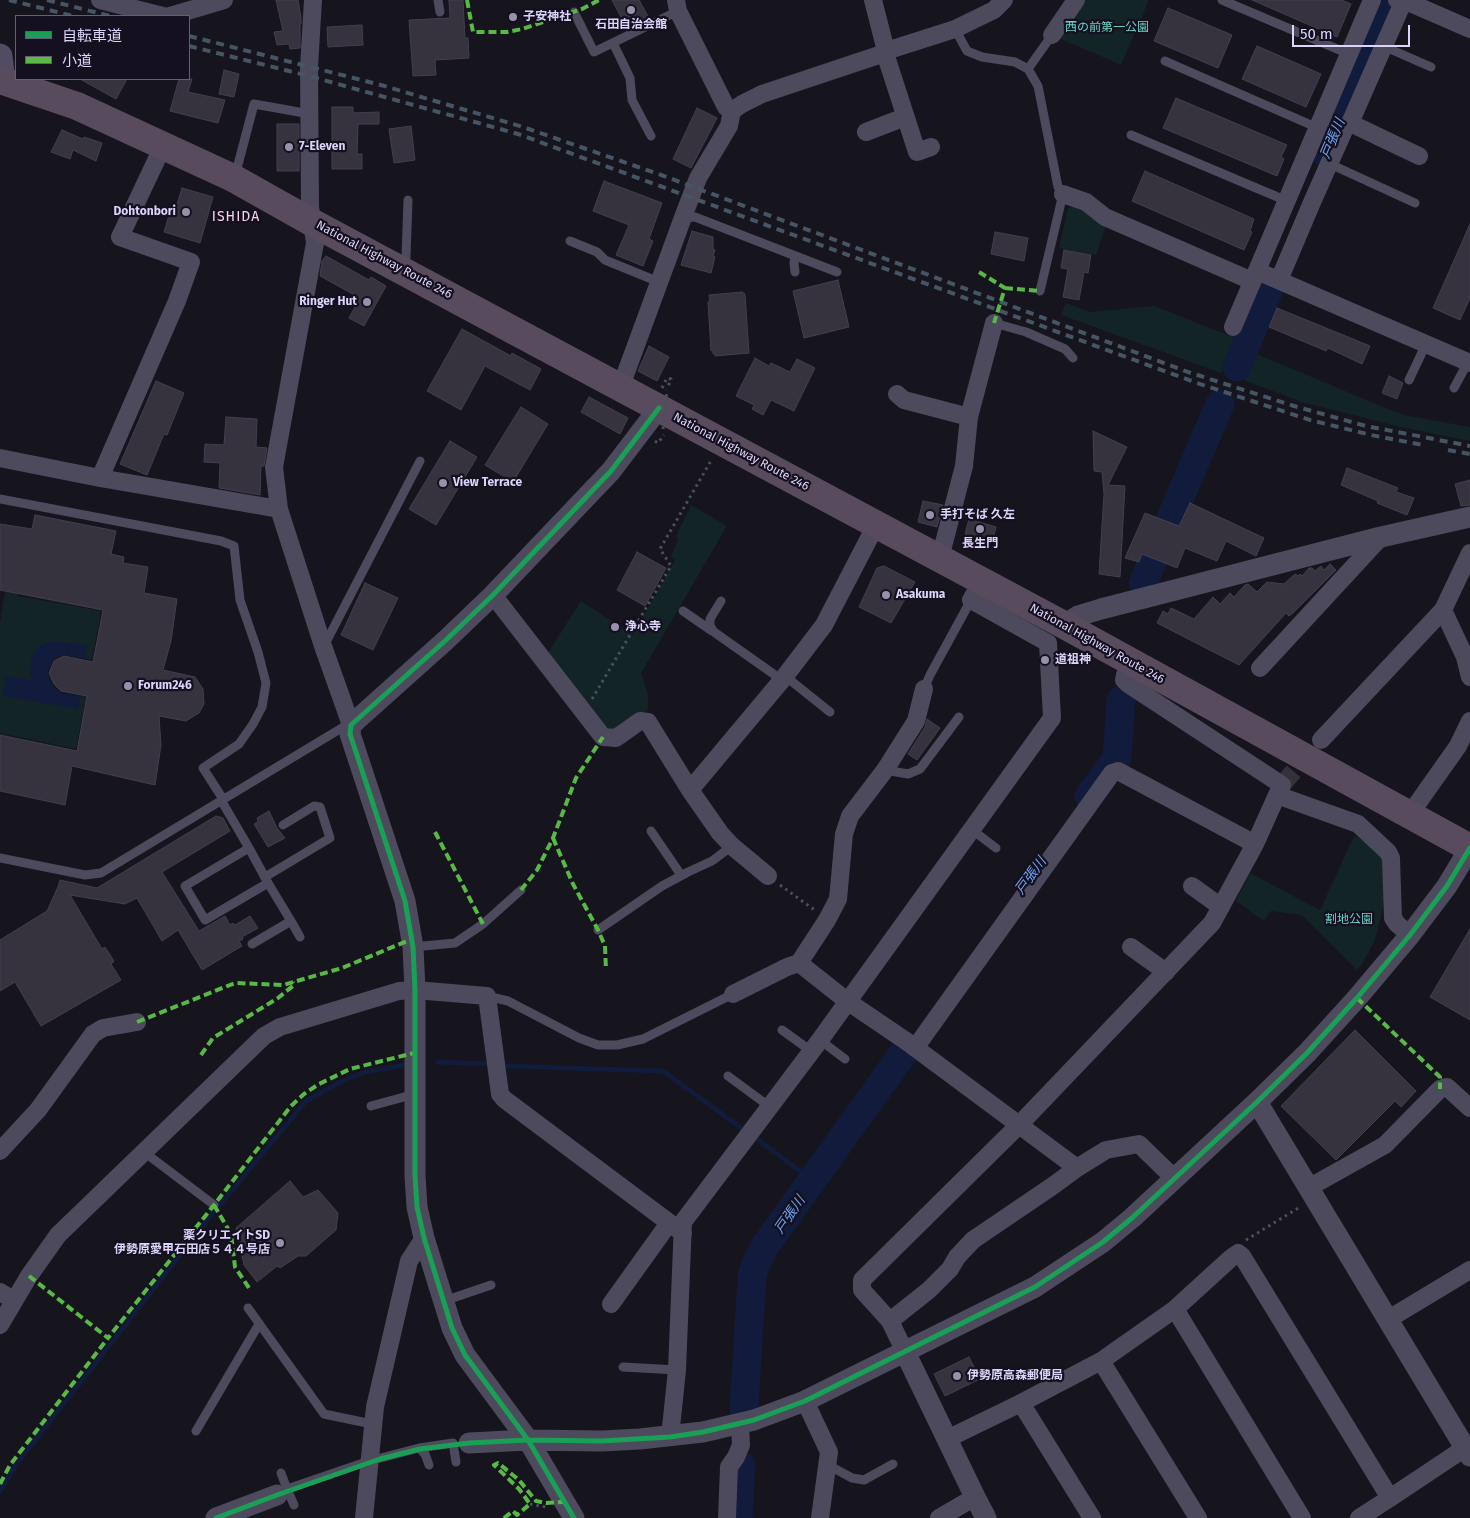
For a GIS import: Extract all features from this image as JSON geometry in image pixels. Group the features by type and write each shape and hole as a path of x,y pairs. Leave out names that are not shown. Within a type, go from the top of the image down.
{"highway":[{"name":"National Highway Route 246","path":"20,80 234,178 313,223 662,406 722,441 940,558 976,590 1064,625 1470,848"}],"street":[{"path":"100,0 159,15"},
{"path":"313,0 309,67 310,207 315,243 274,467 279,509 323,646 351,724 350,734 405,901 413,947 415,990 415,1176 417,1207 442,1301 465,1355 528,1440 574,1518"},
{"path":"873,0 885,52 918,152"},
{"path":"621,386 698,178 729,126 732,111 762,94 955,29 994,10 1004,0"},
{"path":"1052,34 1076,0"},
{"path":"1233,326 1372,0"},
{"path":"173,15 218,1"},
{"path":"1279,280 1345,128 1350,123 1401,1 1408,2 1470,29"},
{"path":"677,5 726,107 732,111"},
{"path":"872,126 905,117"},
{"path":"1350,123 1419,156"},
{"path":"100,478 177,301 191,262 120,237 163,146"},
{"path":"1063,194 1086,202 1104,217 1255,276 1279,280 1469,363"},
{"path":"940,558 964,466 969,417 994,323"},
{"path":"897,394 904,400 969,417"},
{"path":"351,724 494,595 612,471 662,406"},
{"path":"0,458 100,478 279,509"},
{"path":"1064,625 1078,616 1102,609 1381,537 1470,517"},
{"path":"690,790 784,678 824,624 876,525"},
{"path":"1260,668 1381,537"},
{"path":"1321,740 1443,610 1470,552"},
{"path":"611,1304 683,1222 770,1107 1052,718 1048,643 976,590"},
{"path":"494,595 603,737 616,738 640,722 648,722 720,834 768,876"},
{"path":"1443,610 1465,657 1470,677"},
{"path":"986,1518 890,1321 862,1290 862,1280 1019,1125 1212,923 1254,844 1282,785 1128,684 1124,680 1132,663"},
{"path":"733,994 787,967 799,964 824,917 838,899 844,834 850,816 885,770 916,721 924,689"},
{"path":"1410,814 1458,746 1470,721"},
{"path":"911,1045 1112,773 1118,771 1254,844"},
{"path":"1277,795 1358,824 1388,852 1391,858 1393,918 1396,924 1410,935"},
{"path":"469,1443 528,1440 602,1442 670,1437 740,1424 805,1401 998,1306 1051,1277 1103,1242 1175,1179 1257,1102 1320,1039 1410,935 1446,886 1470,848"},
{"path":"1192,886 1221,907"},
{"path":"1131,947 1166,972"},
{"path":"799,964 1077,1168"},
{"path":"0,1325 7,1296 58,1235 264,1036 280,1027 399,991 415,990 487,996 500,1094 504,1099 676,1228"},
{"path":"0,1151 38,1110 93,1034 103,1028 137,1022"},
{"path":"1312,1193 1385,1144 1440,1089 1448,1087 1470,1108"},
{"path":"1257,1102 1467,1452 1359,1518"},
{"path":"890,1321 929,1290 950,1269 957,1257 973,1240 1106,1150 1139,1144 1175,1179"},
{"path":"670,1437 677,1370 676,1228"},
{"path":"364,1518 372,1424 386,1355 409,1261 424,1238"},
{"path":"946,1439 1101,1362 1175,1308 1238,1253 1242,1256 1390,1498"},
{"path":"1388,1320 1470,1270"},
{"path":"1175,1308 1302,1518"},
{"path":"1101,1362 1198,1518"},
{"path":"805,1401 829,1452 825,1517"},
{"path":"1021,1403 1092,1518"},
{"path":"727,1518 729,1467 741,1445 740,1424"},
{"path":"220,1517 286,1496"},
{"path":"939,1518 975,1497"}],"lane":[{"path":"438,0 440,12"},
{"path":"1222,0 1349,54"},
{"path":"574,12 594,52 613,43 677,5"},
{"path":"955,29 968,51 982,57 1015,62 1028,69 1038,86 1058,188 1063,194 1040,291"},
{"path":"1028,69 1052,34"},
{"path":"613,43 630,78 632,100 651,136"},
{"path":"1383,46 1431,67"},
{"path":"1165,62 1318,128"},
{"path":"234,178 254,104 310,114"},
{"path":"1131,135 1287,201"},
{"path":"1327,170 1415,203"},
{"path":"400,268 406,257 408,200"},
{"path":"682,218 695,217 837,272"},
{"path":"570,241 598,252 606,260 659,282"},
{"path":"795,272 794,263 796,256"},
{"path":"994,323 1026,332 1065,349 1073,358"},
{"path":"1409,380 1426,344"},
{"path":"1454,388 1469,363"},
{"path":"323,646 420,461"},
{"path":"0,499 221,541 234,546 240,600 258,652 266,683 262,707 239,744 203,768 300,937"},
{"path":"924,689 976,590"},
{"path":"714,632 710,626 710,619 721,601"},
{"path":"683,611 784,678 830,712"},
{"path":"885,770 908,774 920,769 959,717"},
{"path":"0,858 86,875 101,874 351,724"},
{"path":"249,848 185,886 205,920 330,838 320,807 314,806 283,825"},
{"path":"971,829 996,848"},
{"path":"651,831 681,875"},
{"path":"598,930 681,875 712,861 732,846"},
{"path":"413,947 455,943 483,924 521,890"},
{"path":"252,944 291,922"},
{"path":"487,996 508,1001 579,1038 598,1045 617,1045 643,1039 733,994"},
{"path":"782,1030 845,1059"},
{"path":"728,1076 770,1107"},
{"path":"372,1106 415,1094"},
{"path":"144,1152 214,1205"},
{"path":"442,1301 491,1285"},
{"path":"248,1308 324,1414 372,1424"},
{"path":"196,1431 259,1324"},
{"path":"623,1368 677,1370"},
{"path":"281,1473 286,1496 369,1461 419,1448 453,1443 456,1462"},
{"path":"419,1448 425,1454 429,1465"},
{"path":"828,1465 852,1478 864,1480 893,1464"}],"path":[{"path":"584,712 671,566 660,549 722,441"},
{"path":"768,876 824,917"},
{"path":"1238,1253 1244,1241 1312,1193"}],"green space":[{"name":"西の前第一公園","path":"1082,0 1149,0 1121,65 1056,37"},
{"path":"1077,205 1106,225 1096,255 1059,248 1068,208"},
{"path":"1066,303 1090,312 1154,306 1238,339 1221,373 1061,315"},
{"path":"1254,353 1403,415 1470,427 1470,441 1396,426 1302,402 1243,380"},
{"path":"691,505 727,526 641,673 648,694 648,710 623,733 612,733 547,654 581,601 628,632 635,632 675,560 671,556 678,540 676,536"},
{"path":"11,555 24,556 18,596 101,611 92,660 64,655 59,656 53,660 47,672 52,685 61,693 86,697 76,749 0,733 0,622"},
{"name":"割地公園","path":"1354,836 1366,841 1385,858 1384,903 1375,940 1357,970 1302,915 1271,911 1264,921 1236,901 1250,873 1320,910"}],"water":[{"path":"51,641 87,645 85,658 59,656 53,660 47,672 52,685 61,693 81,696 78,709 3,696 6,676 32,680 30,669 32,657 38,647"}],"building":[{"path":"276,0 298,0 301,17 300,48 290,49 289,44 277,45 274,32 283,31"},
{"path":"449,0 463,0 465,38 468,38 469,58 435,60 436,75 413,76 409,20 450,18"},
{"name":"石田自治会館","path":"612,0 639,0 649,18 627,29"},
{"path":"1252,0 1342,0 1351,4 1337,37"},
{"path":"1168,8 1232,35 1218,68 1154,41"},
{"path":"362,25 363,45 328,47 327,27"},
{"path":"1257,46 1321,74 1306,107 1242,79"},
{"path":"224,70 239,74 234,97 219,94"},
{"path":"192,79 188,92 225,100 218,123 170,111 179,80"},
{"path":"82,80 126,80 116,99"},
{"path":"1176,98 1287,145 1281,157 1284,159 1277,176 1163,128"},
{"path":"332,107 353,107 353,113 379,112 379,124 358,124 357,154 362,154 362,169 332,169"},
{"path":"697,108 717,118 691,168 673,159"},
{"name":"7-Eleven","path":"277,124 299,124 299,171 277,171"},
{"path":"411,126 415,160 394,163 389,129"},
{"path":"62,130 83,139 84,137 102,143 96,161 73,150 70,159 51,152"},
{"path":"1145,171 1254,219 1250,231 1252,232 1244,250 1132,201"},
{"path":"604,181 662,203 649,239 653,241 643,266 616,255 629,225 593,211"},
{"path":"182,188 213,197 200,243 164,232 171,209 175,211"},
{"path":"1470,224 1470,298 1460,320 1433,308"},
{"path":"692,231 713,237 713,249 715,250 713,256 715,257 711,273 681,265"},
{"path":"995,232 1028,238 1024,261 991,254"},
{"path":"1064,250 1091,255 1088,273 1084,272 1079,300 1063,297 1068,269 1061,268"},
{"path":"326,256 369,280 371,277 386,286 364,326 349,318 360,298 320,276 322,261"},
{"path":"838,280 849,327 804,338 793,291"},
{"path":"742,292 745,294 749,353 715,356 713,350 711,351 709,295"},
{"path":"1277,308 1370,346 1362,364 1328,348 1326,351 1269,327"},
{"path":"462,329 511,356 512,353 541,369 530,390 485,366 461,410 427,391"},
{"path":"649,346 669,357 657,381 638,371"},
{"path":"755,358 769,366 771,363 790,372 797,359 815,368 794,411 771,400 763,415 752,409 754,405 736,396"},
{"path":"1389,376 1403,383 1397,399 1382,393"},
{"path":"156,381 184,393 167,435 164,434 147,475 120,464"},
{"path":"589,397 628,418 620,434 581,412"},
{"path":"521,407 548,424 513,482 485,465"},
{"path":"226,417 257,419 256,447 267,448 264,466 261,466 260,495 219,488 220,463 204,462 205,444 224,445"},
{"path":"1093,431 1127,447 1108,485 1125,486 1120,577 1099,574 1104,494 1102,472 1094,471"},
{"name":"View Terrace","path":"450,441 477,457 436,525 409,509"},
{"path":"1347,468 1398,488 1396,492 1414,498 1407,515 1341,485"},
{"path":"1470,480 1470,505 1461,506 1455,484"},
{"path":"923,501 943,505 937,527 918,522"},
{"path":"1190,503 1264,538 1256,556 1226,541 1217,561 1185,548 1177,568 1142,554 1139,562 1125,558 1145,513 1179,526"},
{"path":"35,515 116,531 111,554 124,557 123,563 148,567 144,593 177,599 171,641 163,670 195,677 203,689 204,704 199,713 186,721 159,716 161,745 155,785 72,766 65,805 0,791 0,735 77,751 87,696 61,691 54,684 49,673 54,661 64,656 93,662 103,610 0,590 0,524 32,529"},
{"path":"969,519 996,527 992,543 965,534"},
{"path":"637,552 666,568 645,606 617,590"},
{"path":"1330,564 1336,570 1293,613 1289,616 1286,613 1239,665 1157,623 1163,611 1168,614 1171,608 1194,619 1213,597 1220,604 1230,593 1234,597 1245,585 1248,584 1257,592 1267,582 1284,584 1295,574 1302,576 1309,568 1315,571 1321,566 1324,570"},
{"name":"Asakuma","path":"884,566 915,582 891,623 859,607 877,568"},
{"path":"365,583 398,598 373,650 341,635"},
{"path":"927,719 940,728 917,760 908,754 925,727"},
{"path":"269,811 277,828 285,838 268,847 254,824 258,822 257,818"},
{"path":"216,816 223,818 230,831 162,872 199,931 225,916 230,925 233,923 235,925 250,916 258,928 242,937 243,939 239,941 242,946 202,970 178,930 162,941 137,898 125,904 70,895 102,949 105,947 114,961 111,964 121,980 41,1026 15,982 0,991 0,940 47,911 60,880 97,888"},
{"path":"1470,929 1470,1020 1430,997"},
{"path":"1355,1030 1416,1091 1401,1107 1395,1101 1336,1160 1281,1106"},
{"name":"薬クリエイトSD 伊勢原愛甲石田店５４４号店","path":"290,1181 303,1197 318,1190 338,1213 336,1230 306,1256 298,1256 280,1268 277,1266 257,1282 244,1265 236,1228"},
{"name":"伊勢原高森郵便局","path":"969,1357 980,1379 945,1396 934,1374"}],"waterway":[{"name":"戸張川","path":"1327,154 1390,6"},
{"name":"戸張川","path":"1237,367 1272,282"},
{"name":"戸張川","path":"1143,583 1220,404"},
{"name":"戸張川","path":"1089,796 1117,758 1121,700"},
{"name":"戸張川","path":"744,1408 752,1277 755,1266 765,1246 907,1048"},
{"path":"438,1062 491,1064"},
{"path":"220,1205 306,1101 342,1081 365,1072 404,1065"},
{"path":"503,1066 663,1071 744,1130"},
{"path":"753,1136 812,1180"},
{"path":"0,1492 15,1466 213,1213"},
{"name":"戸張川","path":"738,1518 741,1466"}],"tunnel":[{"path":"1282,785 1311,751"}],"railway":[{"path":"9,0 69,15"},
{"path":"47,0 106,15"},
{"path":"190,36 381,85 523,127 664,176 1188,372 1294,406 1366,426 1470,446"},
{"path":"190,46 309,76 518,134 1197,383 1310,420 1423,445"},
{"path":"1448,450 1470,454"}],"marked path":[{"path":"467,0 473,32 507,32 522,29 582,9 599,0"},
{"path":"979,272 1005,288 994,323"},
{"path":"1005,288 1040,291"},
{"path":"521,890 537,870 553,838 576,778 603,737"},
{"path":"435,832 483,924"},
{"path":"553,838 573,884 605,946 606,970"},
{"path":"137,1022 235,983 283,985 342,968 412,939"},
{"path":"201,1055 213,1038 278,998 294,985 293,982"},
{"path":"1357,998 1440,1077 1440,1089"},
{"path":"29,1276 108,1338 291,1106 319,1084 350,1069 414,1053"},
{"path":"214,1205 231,1234 235,1267 251,1291"},
{"path":"0,1484 10,1465 108,1338"},
{"path":"504,1518 513,1511 517,1515 530,1504 519,1489 494,1465 498,1463 519,1480 536,1501 546,1503 565,1502"}],"cycle path":[{"path":"574,1518 528,1440 465,1355 452,1328 424,1238 417,1207 415,1176 415,990 413,947 405,901 350,734 351,725 493,595 611,471 659,408"},
{"path":"216,1518 380,1459 420,1449 469,1443 528,1440 602,1441 670,1437 703,1432 754,1420 805,1401 1035,1287 1103,1242 1132,1218 1307,1053 1357,998 1410,935 1447,886 1470,848"}],"place":[{"name":"石田自治会館","path":"631,10"},
{"name":"子安神社","path":"513,17"},
{"name":"7-Eleven","path":"289,147"},
{"name":"Dohtonbori","path":"186,212"},
{"name":"Ringer Hut","path":"367,302"},
{"name":"View Terrace","path":"443,483"},
{"name":"手打そば 久左","path":"930,515"},
{"name":"長生門","path":"980,529"},
{"name":"Asakuma","path":"886,595"},
{"name":"浄心寺","path":"615,627"},
{"name":"道祖神","path":"1045,660"},
{"name":"Forum246","path":"128,686"},
{"name":"薬クリエイトSD 伊勢原愛甲石田店５４４号店","path":"280,1243"},
{"name":"伊勢原高森郵便局","path":"957,1376"}],"district":[{"name":"ISHIDA","path":"236,217"}]}
